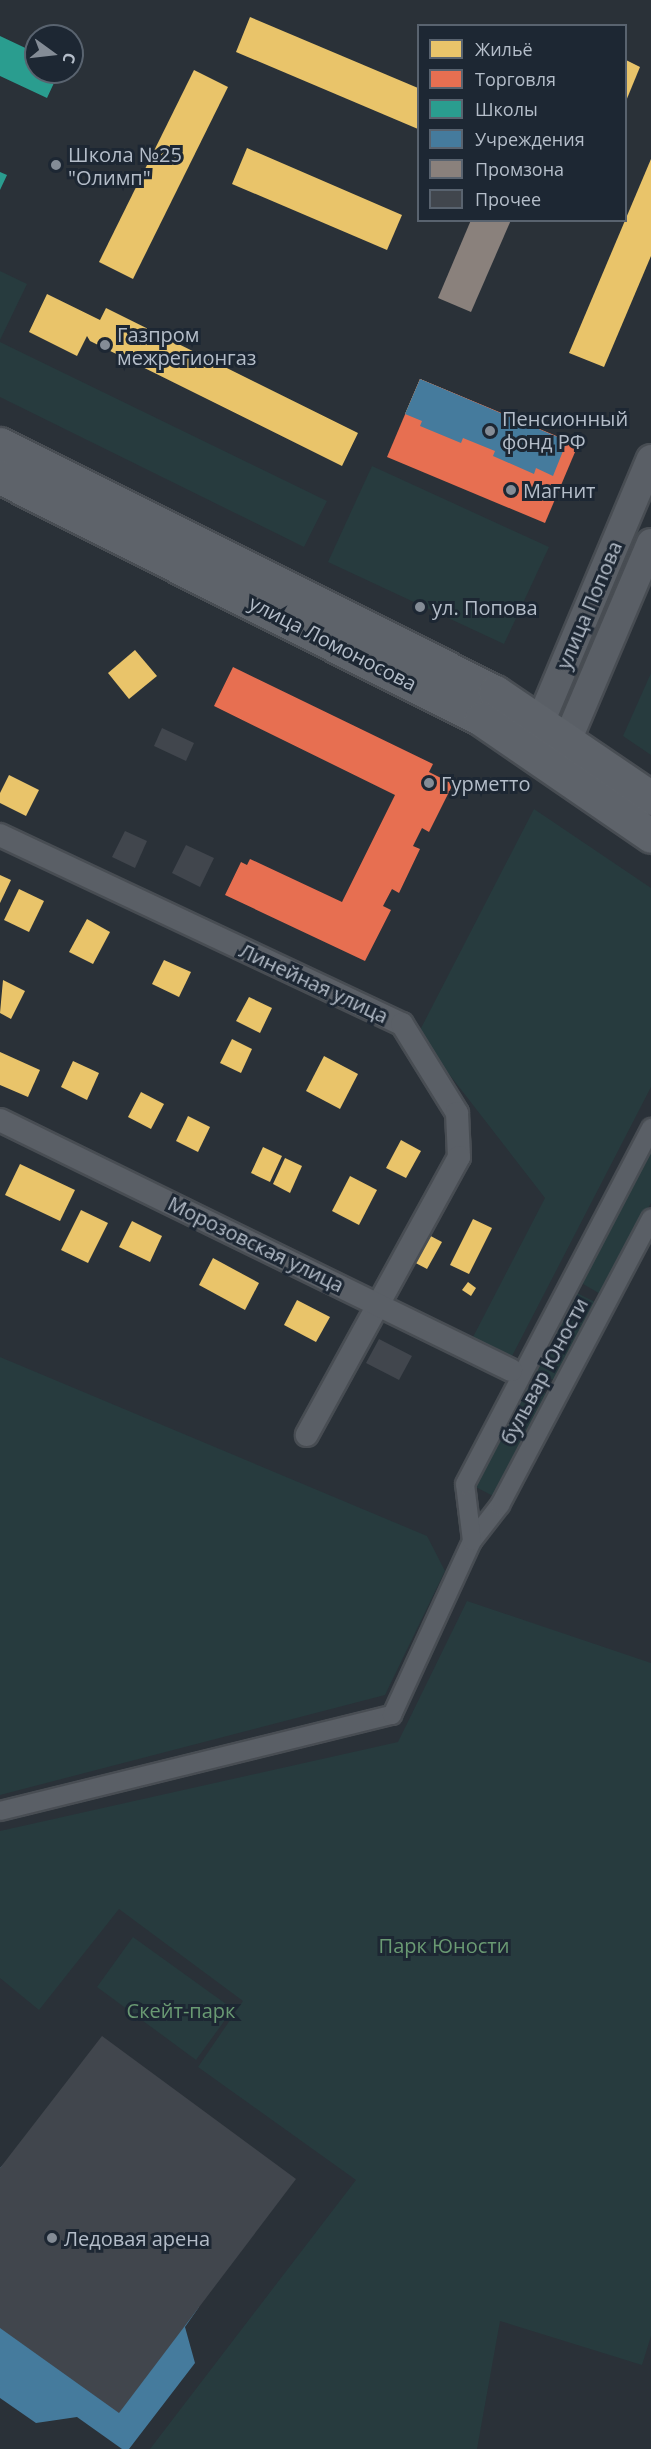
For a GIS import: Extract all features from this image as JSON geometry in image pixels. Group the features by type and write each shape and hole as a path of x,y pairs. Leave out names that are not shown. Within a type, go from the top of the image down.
{"main road":[{"name":"улица Ломоносова","path":"0,444 206,562"},
{"name":"улица Ломоносова","path":"0,477 206,562 454,671 534,736 555,770 651,836"},
{"name":"улица Ломоносова","path":"534,736 568,740 651,798"}],"street":[{"name":"улица Попова","path":"534,736 651,459"},
{"name":"улица Попова","path":"555,770 651,543"},
{"name":"Линейная улица","path":"0,835 402,1024 458,1113 459,1157 307,1435"},
{"name":"Морозовская улица","path":"0,1120 511,1370"},
{"path":"472,1541 465,1484 651,1128"},
{"name":"бульвар Юности","path":"0,1811 392,1715 472,1541 500,1504 651,1218"}],"green space":[{"path":"0,271 27,284 0,340"},
{"path":"0,342 327,501 304,547 0,397"},
{"path":"372,466 549,547 504,644 328,562"},
{"path":"651,673 651,755 623,736"},
{"path":"534,809 651,888 651,1087 510,1360 472,1339 545,1198 418,1034"},
{"path":"651,1144 651,1203 602,1295 578,1281"},
{"path":"573,1291 597,1303 556,1381 530,1369"},
{"path":"0,1357 427,1536 445,1571 385,1695 0,1795"},
{"path":"525,1383 549,1395 495,1497 470,1484"},
{"name":"Парк Юности","path":"467,1601 651,1663 651,2336 642,2365 500,2321 477,2449 150,2449 356,2180 198,2067 243,2001 119,1909 39,2010 0,1978 0,1831 398,1742"},
{"name":"Скейт-парк","path":"133,1937 233,2009 196,2060 97,1987"}],"building: Жильё":[{"path":"250,17 417,88 417,129 236,52"},
{"path":"627,60 640,67 627,99"},
{"path":"194,70 228,87 133,279 99,262"},
{"path":"247,148 402,215 387,250 232,184"},
{"path":"651,159 651,256 604,367 569,353 624,222 627,222 627,216"},
{"path":"47,294 100,320 106,308 358,433 342,466 90,341 87,336 77,356 29,332"},
{"path":"420,379 567,441 553,476 536,468 534,474 493,456 495,451 463,438 461,443 420,426 422,421 405,414"},
{"path":"135,650 157,676 129,699 108,673"},
{"path":"9,775 39,790 26,816 0,803 0,793"},
{"path":"0,875 11,880 0,903"},
{"path":"19,889 44,901 29,932 4,920"},
{"path":"87,919 110,932 93,964 69,952"},
{"path":"164,960 191,972 179,997 152,984"},
{"path":"3,980 25,991 11,1019 0,1013"},
{"path":"249,997 272,1008 260,1033 236,1021"},
{"path":"232,1039 252,1049 241,1073 220,1063"},
{"path":"0,1052 40,1070 28,1097 0,1085"},
{"path":"324,1056 358,1074 340,1109 306,1091"},
{"path":"73,1061 99,1073 87,1100 61,1087"},
{"path":"141,1092 164,1104 151,1129 128,1117"},
{"path":"188,1116 210,1127 198,1152 176,1141"},
{"path":"401,1140 421,1151 406,1178 386,1168"},
{"path":"263,1147 282,1156 270,1182 251,1173"},
{"path":"285,1158 302,1166 290,1193 273,1184"},
{"path":"20,1164 75,1190 60,1221 5,1195"},
{"path":"350,1176 377,1190 359,1225 332,1211"},
{"path":"81,1210 108,1223 88,1263 61,1250"},
{"path":"473,1219 492,1228 469,1274 450,1265"},
{"path":"132,1221 162,1236 150,1262 119,1247"},
{"path":"425,1233 442,1242 427,1269 410,1260"},
{"path":"213,1258 259,1283 245,1310 199,1285"},
{"path":"468,1282 476,1288 471,1296 462,1290"},
{"path":"297,1300 330,1317 316,1342 284,1325"}],"building: Торговля":[{"path":"420,379 578,445 545,523 387,457"},
{"path":"233,667 433,764 429,772 453,784 429,832 422,828 413,846 420,849 399,893 392,889 383,906 391,910 365,961 225,895 241,862 247,865 250,859 342,902 395,795 214,706"}],"building: Школы":[{"path":"0,36 24,47 24,84 53,84 47,98 0,76"},
{"path":"0,172 7,175 0,190"}],"building: Учреждения":[{"path":"420,379 567,441 553,476 536,468 534,474 493,456 495,451 463,438 461,443 420,426 422,421 405,414"},
{"name":"Ледовая арена","path":"4,2164 199,2307 185,2327 195,2363 129,2449 122,2449 77,2417 36,2423 0,2398 0,2168"}],"building: Промзона":[{"path":"470,222 510,222 471,312 438,298"}],"building: Прочее":[{"path":"162,728 194,743 186,761 154,746"},
{"path":"125,831 147,841 135,868 112,857"},
{"path":"186,845 214,858 200,887 172,873"},
{"path":"379,1339 412,1356 399,1380 366,1363"},
{"path":"102,2036 296,2179 119,2413 0,2328 0,2168"}],"place":[{"name":"Школа №25 \"Олимп\"","path":"56,165"},
{"name":"Газпром межрегионгаз","path":"105,345"},
{"name":"Пенсионный фонд РФ","path":"490,431"},
{"name":"Магнит","path":"511,490"},
{"name":"ул. Попова","path":"420,607"},
{"name":"Гурметто","path":"429,783"},
{"name":"Ледовая арена","path":"52,2238"}]}
